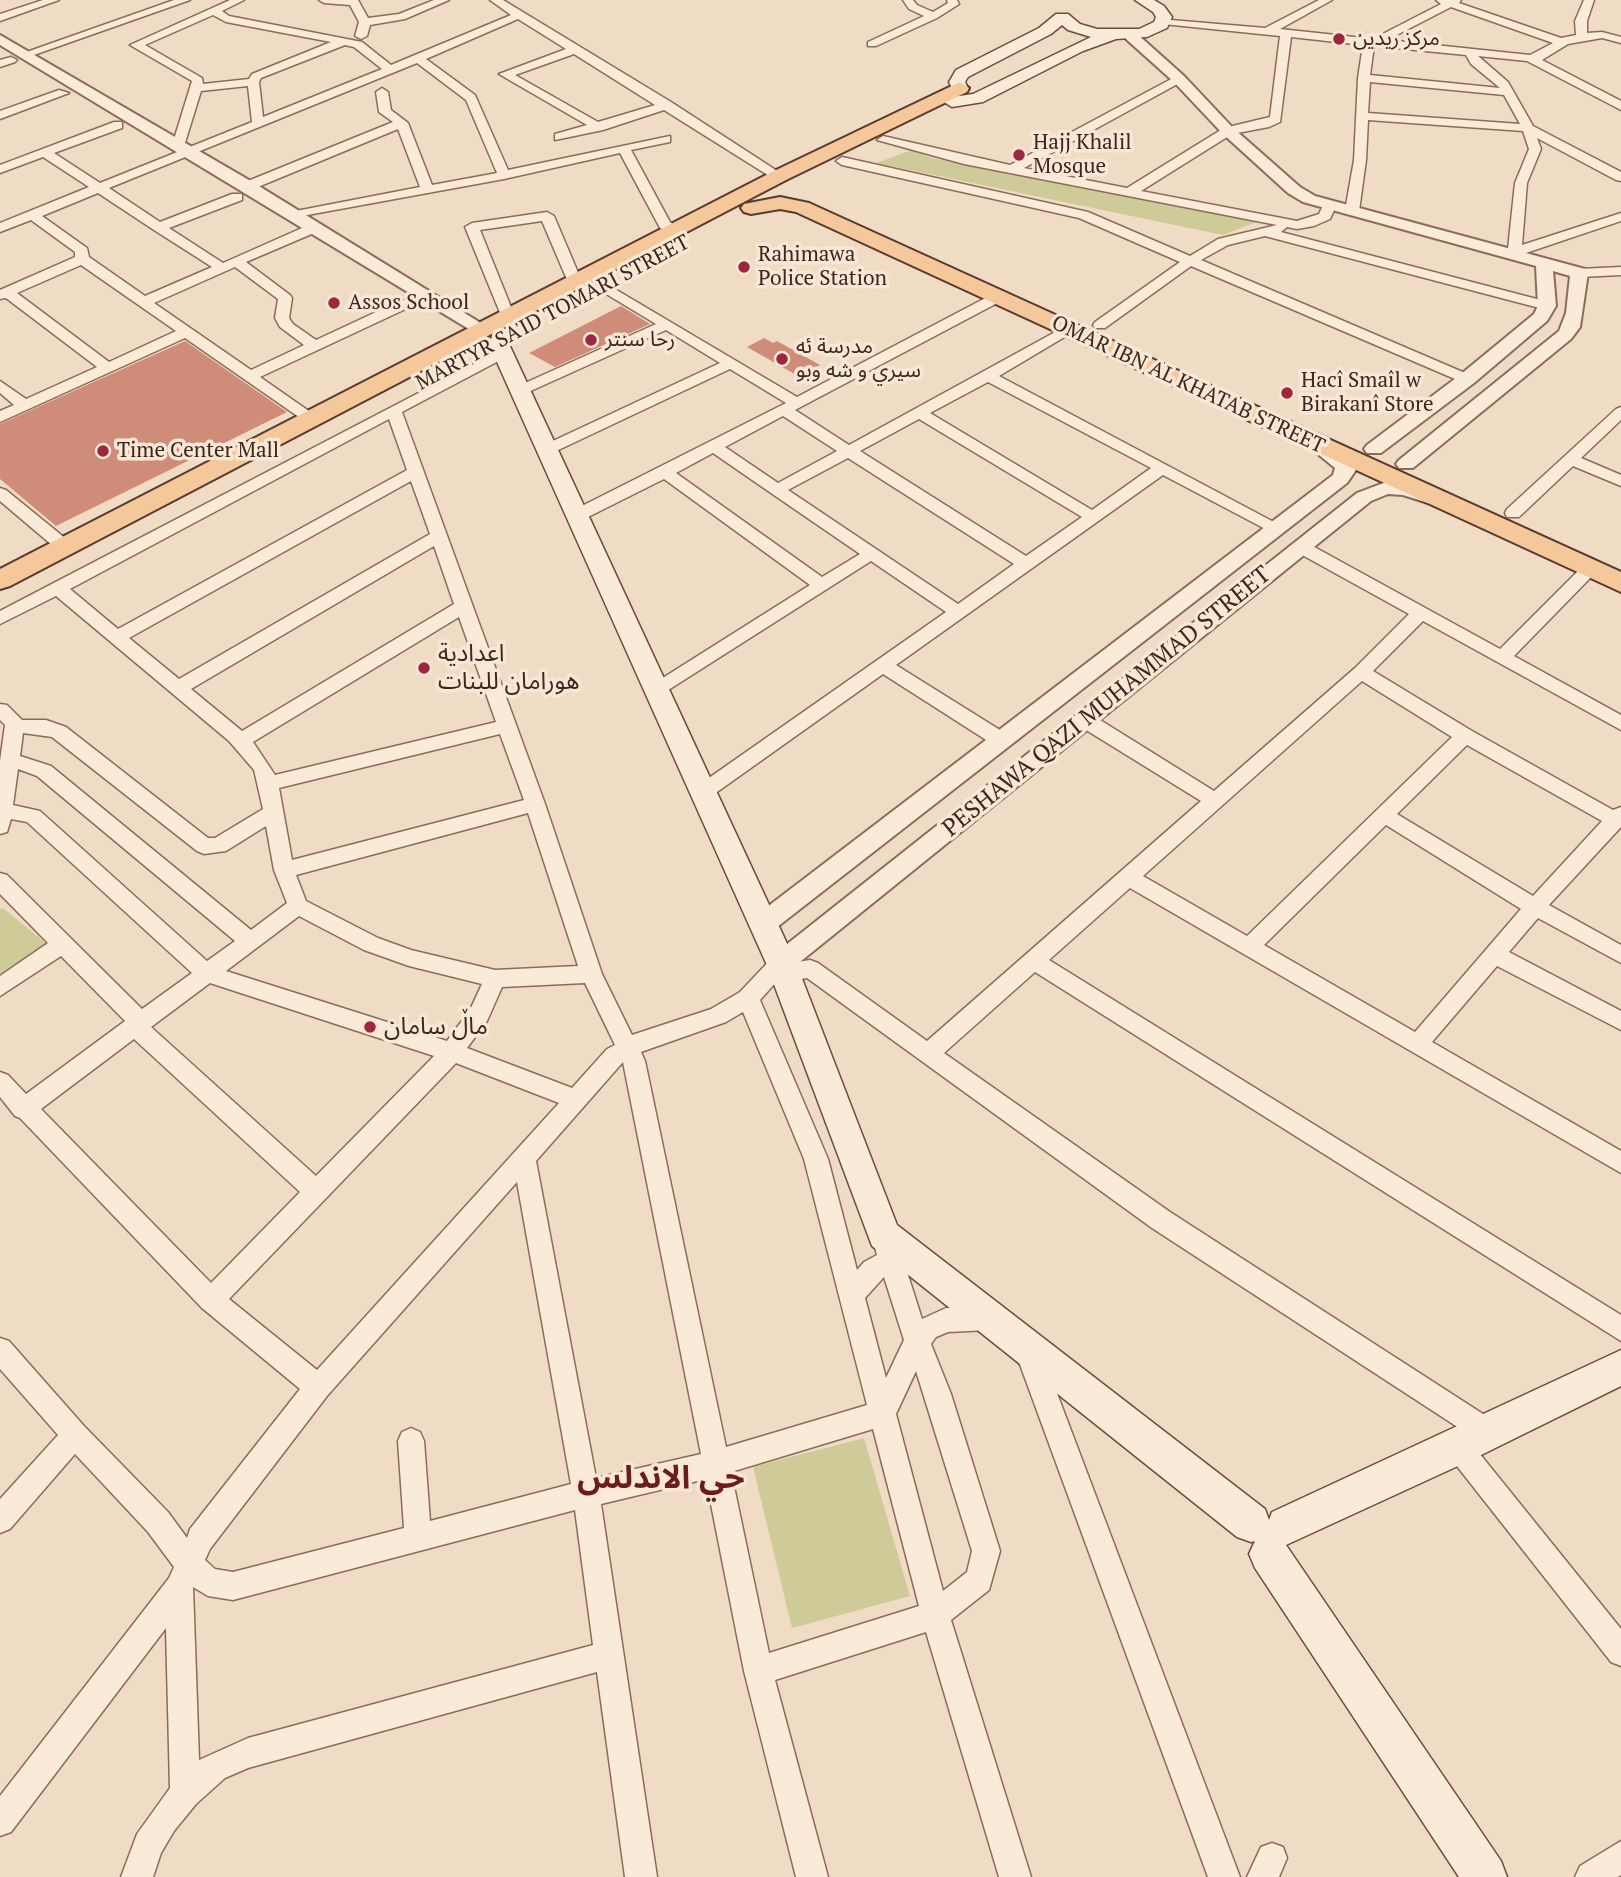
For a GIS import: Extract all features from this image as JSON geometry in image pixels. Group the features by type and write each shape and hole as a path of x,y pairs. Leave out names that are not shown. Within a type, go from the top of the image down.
{"main road":[{"path":"1064,7 1066,23 1084,32 1131,36 1156,29 1166,7 1143,0"},
{"name":"MARTYR SA'ID TOMARI STREET","path":"956,95 957,82 962,74 1046,30 1064,7"},
{"path":"1046,30 1074,33 1081,36 1086,44"},
{"name":"MARTYR SA'ID TOMARI STREET","path":"0,580 311,419 478,337 606,279 675,230 779,176 956,95 977,98 1086,44 1110,36"},
{"name":"MARTYR SA'ID TOMARI STREET","path":"634,261 751,208 816,184 956,95"},
{"name":"OMAR IBN AL KHATAB STREET","path":"751,208 771,203 816,184 913,249 998,298 1068,330 1170,366 1374,449 1621,562"},
{"name":"OMAR IBN AL KHATAB STREET","path":"913,249 1100,325 1312,442 1621,583"},
{"name":"MARTYR SA'ID TOMARI STREET","path":"0,603 478,337 508,317 575,282 606,279"},
{"path":"478,337 519,391 763,923 887,1247 989,1318 1269,1534 1485,1877"},
{"path":"1269,1534 1621,1367"}],"street":[{"path":"0,18 54,0"},
{"path":"6,51 185,0"},
{"path":"180,151 198,80 136,45 239,0"},
{"path":"324,0 353,1 365,22 358,44"},
{"path":"365,22 401,17 444,0"},
{"path":"495,0 779,176"},
{"path":"908,0 913,6 933,16"},
{"path":"872,44 933,16 954,4 953,0"},
{"path":"1268,31 1327,0"},
{"path":"1582,37 1581,21 1589,0"},
{"path":"1352,211 1360,160 1364,78 1372,42 1449,1 1561,43"},
{"path":"1166,7 1268,31 1530,58 1539,57 1561,43 1582,37 1602,35 1621,40"},
{"path":"214,11 226,19 358,44 390,70"},
{"path":"0,228 180,151 390,70 519,15"},
{"path":"1130,192 1228,131 1265,124 1276,119 1286,33"},
{"path":"1131,36 1180,79 1228,131 1294,190 1309,199 1579,273 1621,271"},
{"path":"258,122 253,82 256,76 344,41"},
{"path":"576,49 505,74 599,127"},
{"path":"6,51 63,93 118,125 180,151"},
{"path":"6,51 180,151 243,191 299,235 413,307"},
{"path":"1470,52 1475,62 1504,85 1528,128 1535,149 1521,183 1511,253"},
{"path":"418,58 471,98 504,175"},
{"path":"1530,58 1621,106"},
{"path":"1364,78 1507,92"},
{"path":"1012,169 1180,79"},
{"path":"196,88 253,82"},
{"path":"382,92 385,112 402,123 427,189"},
{"path":"1596,92 1621,97"},
{"path":"0,115 63,93"},
{"path":"559,137 667,105"},
{"path":"1362,116 1528,128 1621,177"},
{"path":"159,227 402,123"},
{"path":"0,169 118,125"},
{"path":"296,215 504,175 666,139"},
{"path":"883,140 1012,169 1297,225"},
{"path":"624,149 664,225 675,230"},
{"path":"44,152 222,268"},
{"path":"816,184 1083,215 1466,379"},
{"path":"0,618 394,412 478,337 316,227 243,191"},
{"path":"1100,325 1190,261 1223,242 1261,231 1314,222 1325,216 1329,206"},
{"path":"33,215 82,251 82,260"},
{"path":"508,317 472,228 547,216 575,282"},
{"path":"1511,253 1621,217"},
{"path":"144,302 316,227"},
{"path":"1261,231 1547,306"},
{"path":"4,293 82,260"},
{"path":"82,260 311,419"},
{"path":"237,262 285,298 282,318 287,327 315,346"},
{"path":"1374,449 1466,379 1541,317 1547,306 1544,264"},
{"path":"1406,464 1565,335 1571,327 1575,313 1579,273"},
{"path":"606,279 667,324 731,363 848,450 1026,564"},
{"path":"4,293 106,367"},
{"path":"576,516 998,298"},
{"path":"250,376 315,346 413,307"},
{"path":"519,391 667,324"},
{"path":"777,490 1068,330"},
{"path":"0,417 186,332"},
{"path":"546,450 731,363"},
{"path":"988,376 1277,528"},
{"path":"0,386 24,405"},
{"path":"394,412 508,726 591,974 634,1061 758,1671 812,1877"},
{"path":"919,413 1093,517"},
{"path":"1513,513 1570,459 1618,420"},
{"name":"PESHAWA QAZI MUHAMMAD STREET","path":"763,923 1340,479 1346,470 1335,456 1312,442"},
{"path":"714,446 958,612"},
{"path":"1570,459 1621,481"},
{"path":"703,792 1161,469"},
{"path":"117,637 416,472"},
{"path":"665,472 822,585"},
{"name":"PESHAWA QAZI MUHAMMAD STREET","path":"782,968 1085,720 1364,497 1378,489 1405,489 1448,504"},
{"path":"0,493 65,547"},
{"path":"178,688 439,536"},
{"path":"1301,547 1621,723"},
{"path":"656,690 871,554"},
{"path":"1503,657 1590,569"},
{"path":"58,588 241,740 257,759 268,784 284,870 298,906 337,928 409,958 495,979 591,974"},
{"path":"241,740 464,606"},
{"path":"930,1052 1361,672 1422,612"},
{"path":"1110,656 1142,674"},
{"path":"883,665 1001,740"},
{"path":"1361,672 1465,736 1618,817 1535,907 1417,1045"},
{"path":"0,710 15,723 1,814 33,816 206,973 452,1052 578,1100"},
{"path":"1085,720 1214,800"},
{"path":"14,726 46,727 59,732 204,846 219,846 272,813"},
{"path":"268,784 508,726"},
{"path":"1248,948 1465,736"},
{"path":"11,760 44,771 250,941"},
{"path":"284,870 535,804"},
{"path":"1384,815 1535,907 1621,954"},
{"path":"1130,878 1621,1163"},
{"path":"0,881 137,1023 317,1192"},
{"path":"23,1109 298,906"},
{"path":"0,987 63,944"},
{"path":"1496,955 1621,1021"},
{"path":"1034,961 1621,1329"},
{"path":"0,1821 184,1575 200,1539 214,1519 318,1387 578,1100 614,1056 627,1046 718,1016 748,998 782,968 810,969 1473,1439 1621,1652"},
{"path":"211,1300 452,1052 479,1015 495,979"},
{"path":"748,998 816,1159 935,1615 1015,1877"},
{"path":"0,1082 23,1109 211,1300 318,1387"},
{"path":"524,1159 586,1494 641,1877"},
{"path":"852,1295 873,1270 887,1247"},
{"path":"758,1671 935,1615 979,1580 986,1551 938,1394 917,1341 887,1247"},
{"path":"184,1575 233,1586 586,1494 717,1463 883,1414 917,1341 927,1329 946,1320 989,1318"},
{"path":"1026,1346 1224,1877"},
{"path":"0,1350 75,1435 158,1522 184,1575 185,1793"},
{"path":"0,1519 75,1435"},
{"path":"411,1441 418,1538"},
{"path":"137,1877 148,1844 185,1793 214,1768 248,1753 608,1655"},
{"path":"1591,1877 1621,1856"}],"shaded area":[{"path":"912,150 932,158 1259,221 1223,235 876,163"},
{"path":"3,908 48,945 0,980 0,909"},
{"path":"864,1438 910,1596 792,1628 753,1467"}],"building":[{"name":"رحا سنتر","path":"621,306 650,324 555,367 529,353"},
{"name":"مدرسة ئه سيري و شه وبو","path":"764,338 773,343 777,341 820,365 798,376 747,347"},
{"name":"Time Center Mall","path":"185,341 287,412 56,526 0,479 0,424"}],"place":[{"name":"مركز ريدين","path":"1339,39"},
{"name":"Hajj Khalil Mosque","path":"1019,155"},
{"name":"Rahimawa Police Station","path":"744,267"},
{"name":"Assos School","path":"334,303"},
{"name":"رحا سنتر","path":"591,340"},
{"name":"مدرسة ئه سيري و شه وبو","path":"782,359"},
{"name":"Hacî Smaîl w Birakanî Store","path":"1287,393"},
{"name":"Time Center Mall","path":"103,451"},
{"name":"اعدادية هورامان للبنات","path":"424,668"},
{"name":"ماڵ سامان","path":"370,1027"}],"district":[{"name":"حي الاندلس","path":"661,1479"}]}
